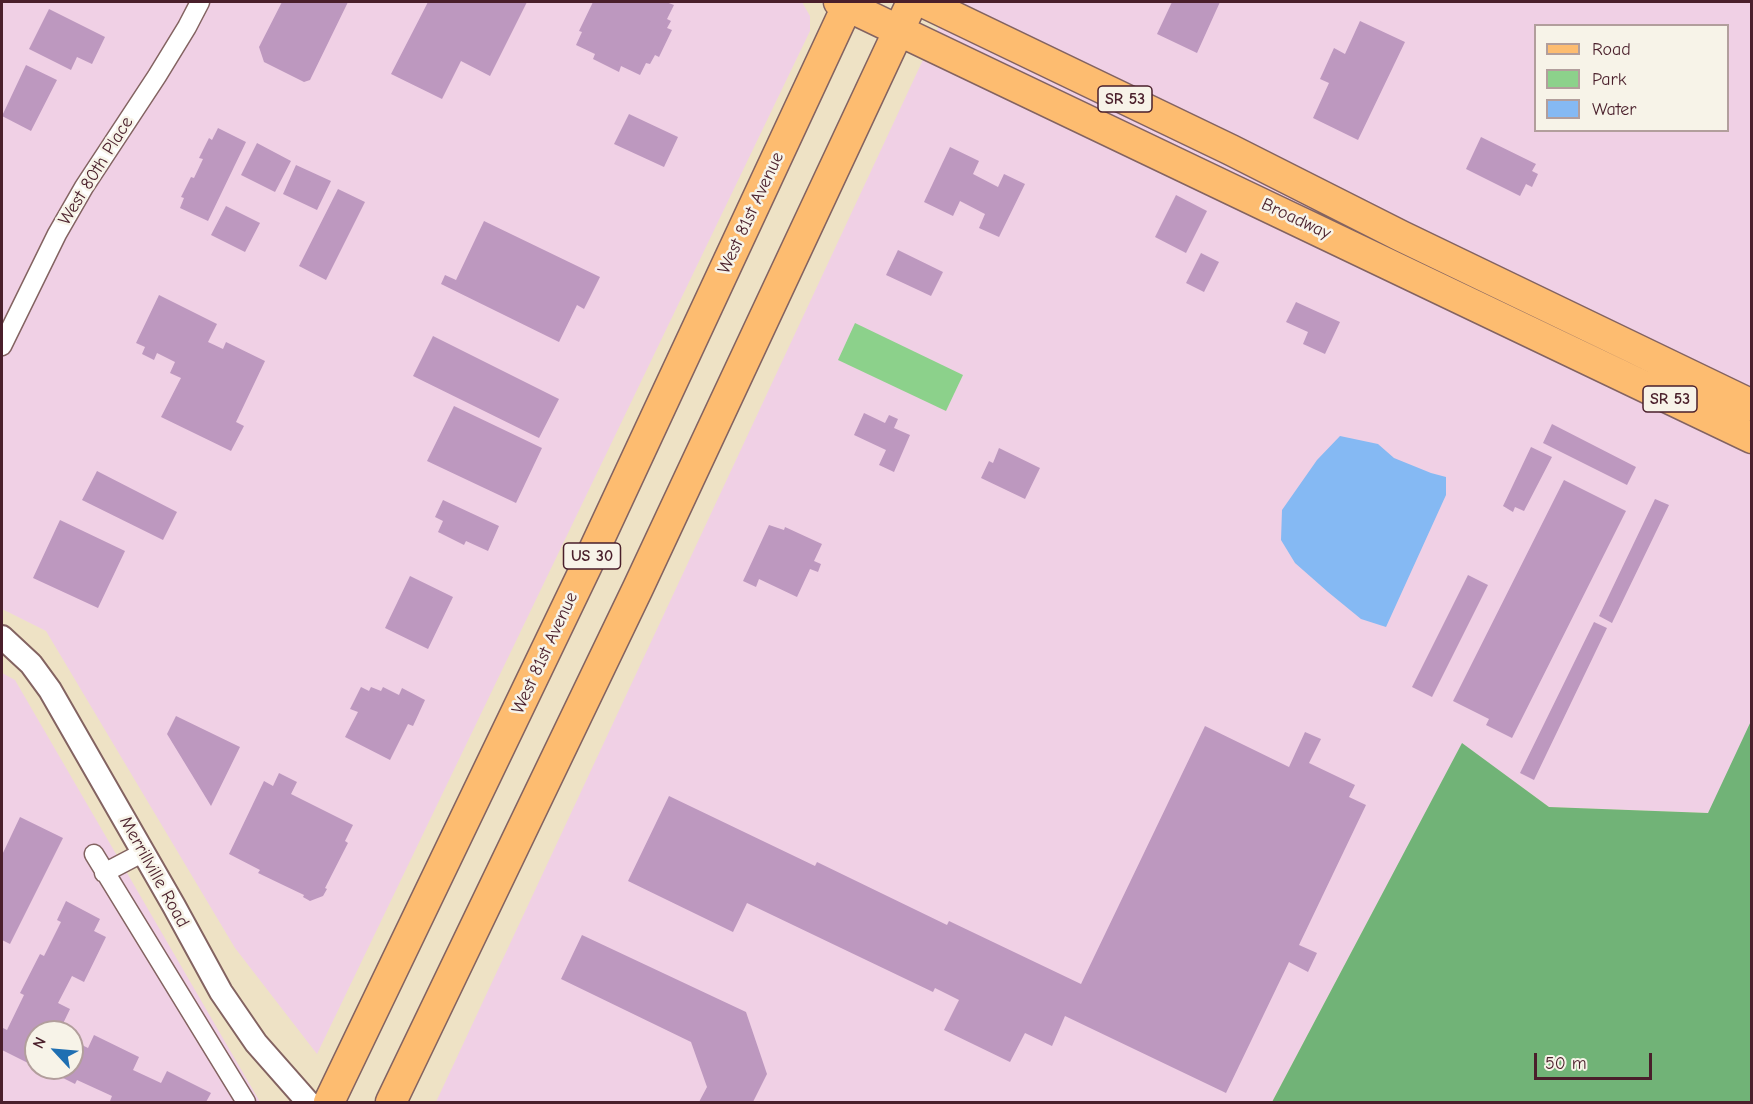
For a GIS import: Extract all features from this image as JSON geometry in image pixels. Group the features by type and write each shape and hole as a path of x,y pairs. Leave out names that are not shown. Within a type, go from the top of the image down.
{"main road":[{"name":"US 30","path":"391,1102 638,588 912,2"},
{"name":"Broadway","path":"923,2 1752,405"},
{"name":"Broadway","path":"845,3 1036,97 1752,438"},
{"name":"West 81st Avenue","path":"329,1102 587,565 845,3"}],"street":[{"name":"West 80th Place","path":"2,346 57,234 84,187 188,27 200,2"},
{"name":"Merrillville Road","path":"3,638 31,664 50,690 226,1000 256,1043 308,1102"},
{"path":"104,873 144,852"},
{"path":"94,854 246,1102"}],"shaded area":[{"path":"2,2 802,2 810,16 810,31 317,1054 235,948 46,631 2,609"},
{"path":"950,2 1751,2 1752,721 1709,813 1549,807 1462,744 1272,1102 436,1102"},
{"path":"2,673 15,680 260,1102 2,1102"}],"green space":[{"path":"855,323 963,375 946,411 838,360"},
{"path":"1751,721 1751,1102 1272,1102 1462,743 1549,807 1708,813"}],"water":[{"path":"1340,436 1378,444 1394,458 1446,477 1446,495 1386,627 1361,619 1328,592 1295,563 1281,540 1282,510 1317,460"}],"building":[{"path":"282,2 348,2 310,80 304,82 264,62 259,47"},
{"path":"428,2 527,2 490,76 461,61 442,99 391,74"},
{"path":"593,2 666,2 674,5 667,19 671,21 667,28 672,30 659,57 655,55 650,64 646,63 640,75 621,66 619,72 593,59 595,54 576,45 582,32 579,31"},
{"path":"1172,2 1220,2 1197,53 1157,34"},
{"path":"49,9 105,37 92,64 77,57 71,70 29,49"},
{"path":"1360,21 1405,42 1358,140 1313,118 1329,83 1320,79 1334,48 1345,54"},
{"path":"26,65 57,80 31,131 2,116"},
{"path":"629,114 678,137 664,167 614,144"},
{"path":"218,128 246,142 208,221 180,208 184,198 181,197 191,177 194,178 203,159 199,158 209,138 212,140"},
{"path":"1481,137 1536,164 1532,171 1538,174 1532,187 1526,184 1520,196 1466,169"},
{"path":"257,143 291,161 275,192 241,175"},
{"path":"950,147 979,161 973,174 998,187 1004,174 1025,184 999,237 979,228 985,214 960,201 953,216 924,202"},
{"path":"296,165 331,181 317,210 283,194"},
{"path":"338,189 365,202 326,280 299,266"},
{"path":"1176,195 1207,211 1186,253 1155,237"},
{"path":"226,206 260,223 245,252 211,235"},
{"path":"484,221 600,277 584,309 577,305 559,342 441,284 445,275 456,280"},
{"path":"898,250 943,272 931,296 886,275"},
{"path":"1201,253 1219,262 1204,292 1186,283"},
{"path":"159,295 217,324 208,342 223,349 226,342 265,361 236,422 244,426 231,451 161,417 181,378 170,373 175,362 157,353 154,360 142,354 145,347 136,343"},
{"path":"1296,302 1340,322 1325,354 1303,344 1308,332 1286,322"},
{"path":"433,336 559,399 539,438 413,376"},
{"path":"454,406 542,448 516,503 427,461"},
{"path":"864,413 885,423 889,415 898,419 894,428 910,435 894,472 879,465 886,450 854,435"},
{"path":"1552,424 1636,467 1627,485 1543,443"},
{"path":"1531,447 1552,457 1524,511 1515,507 1513,512 1503,506"},
{"path":"999,448 1040,468 1025,499 981,478 989,461 993,463"},
{"path":"97,471 177,512 163,540 82,500"},
{"path":"1564,480 1626,511 1512,738 1486,725 1489,719 1453,701"},
{"path":"1655,499 1669,505 1612,623 1599,616"},
{"path":"443,500 499,526 488,551 466,541 464,545 438,532 443,521 435,517"},
{"path":"60,520 125,551 98,608 33,578"},
{"path":"769,525 784,530 785,527 822,544 814,561 821,564 818,572 810,569 797,597 759,579 756,587 743,581"},
{"path":"1468,575 1488,585 1432,697 1412,687"},
{"path":"410,576 453,597 428,649 385,628"},
{"path":"1594,622 1607,628 1534,780 1520,773"},
{"path":"361,687 369,691 371,687 381,691 383,687 399,695 402,688 425,700 413,726 408,724 390,760 345,737 358,712 350,709"},
{"path":"176,716 240,747 211,806 167,734"},
{"path":"1205,726 1289,767 1305,732 1321,739 1309,763 1355,785 1349,797 1366,805 1299,945 1317,953 1308,972 1289,962 1226,1093 1065,1016 1052,1046 1025,1033 1010,1062 944,1030 959,1000 935,988 933,992 747,903 733,932 628,881 669,796 815,866 817,862 947,925 949,921 1081,984"},
{"path":"279,773 297,782 291,794 353,825 345,841 348,843 325,888 327,889 323,896 310,901 303,897 304,895 258,873 260,870 229,854 264,781 273,786"},
{"path":"20,817 63,838 10,944 2,940 2,855"},
{"path":"66,901 100,919 94,931 106,937 84,982 72,976 58,1003 70,1009 65,1020 24,1020 24,1061 2,1050 2,1031 3,1028 7,1030 24,995 20,993 40,954 44,956 61,922 57,920"},
{"path":"582,935 746,1012 767,1074 753,1102 699,1102 707,1087 691,1042 561,979"},
{"path":"94,1035 139,1057 133,1070 161,1083 167,1071 211,1093 206,1102 110,1101 112,1096 77,1080 84,1080 84,1046 88,1048"}]}
